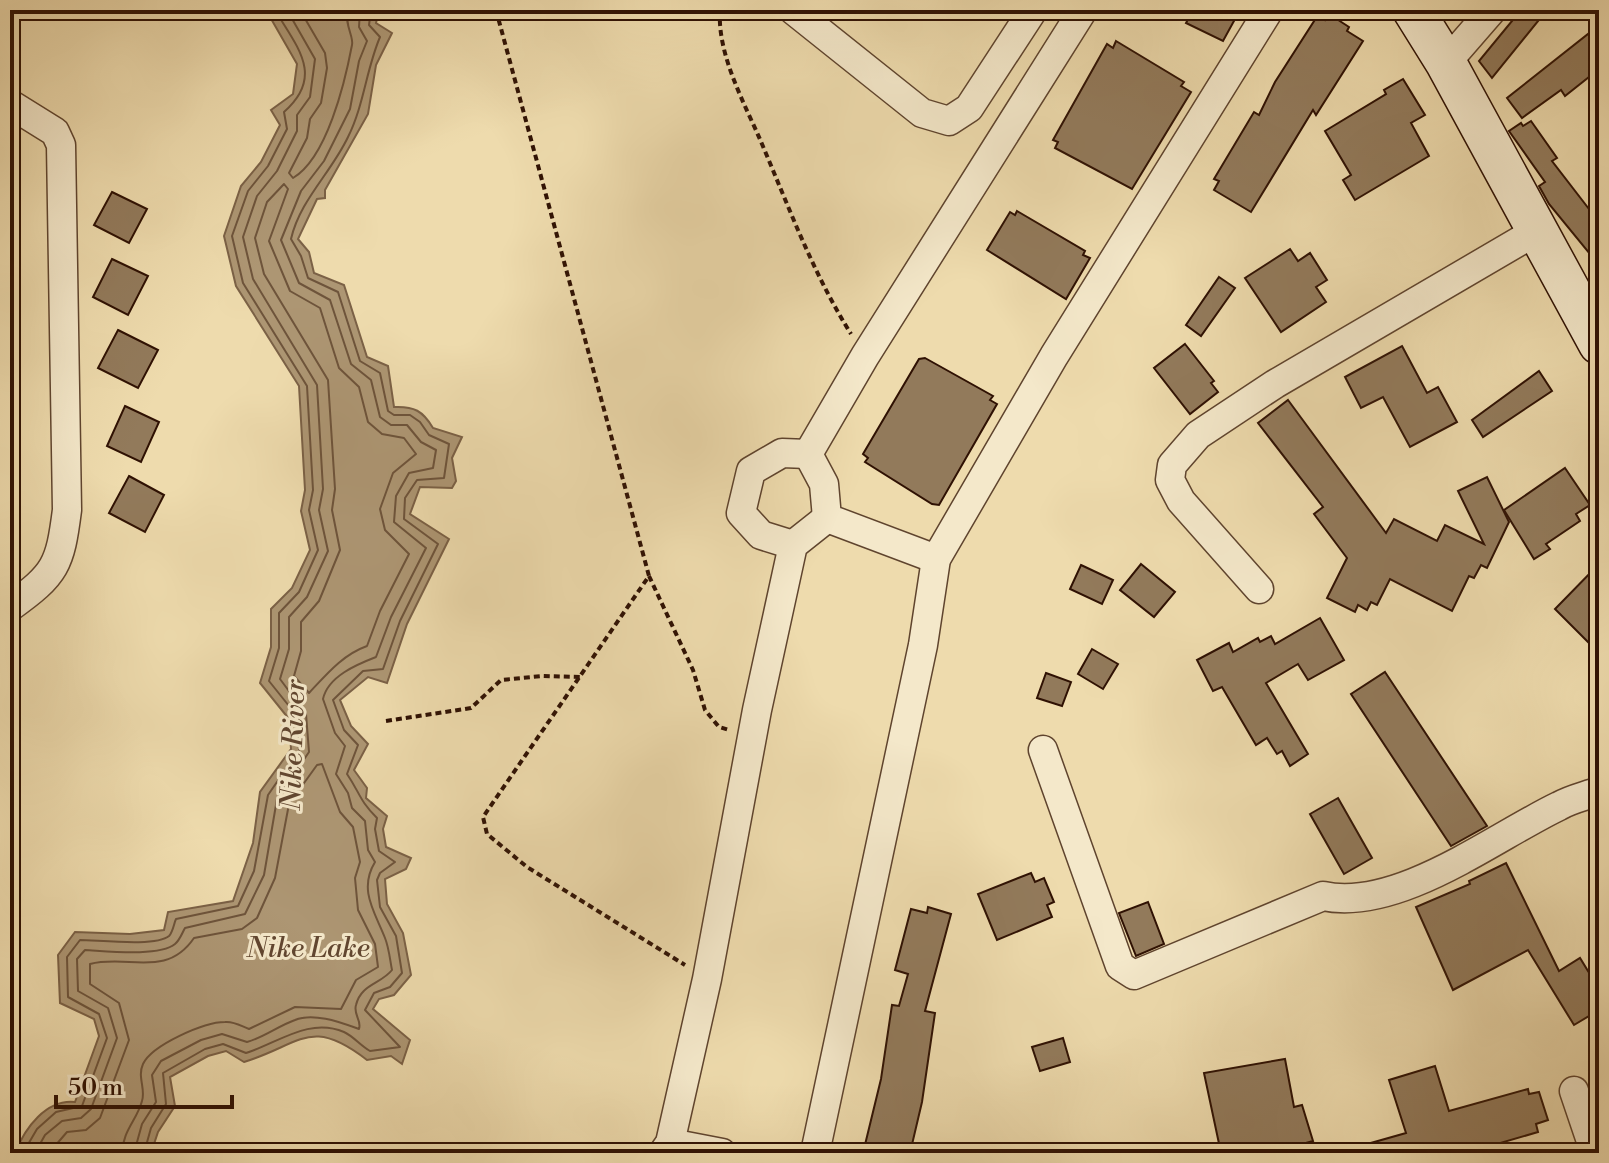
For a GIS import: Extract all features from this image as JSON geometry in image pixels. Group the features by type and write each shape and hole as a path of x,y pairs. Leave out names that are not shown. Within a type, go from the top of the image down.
{"street":[{"path":"793,10 922,113 949,121 969,108 1033,10"},
{"path":"808,454 865,356 1083,10"},
{"path":"815,1153 923,645 936,559 1054,356 1269,10"},
{"path":"1413,10 1446,63 1535,232 1590,302 1599,344"},
{"path":"1446,63 1492,10"},
{"path":"10,104 55,132 61,145 67,510 62,556 38,588 10,607"},
{"path":"1259,589 1181,501 1170,480 1172,465 1198,435 1275,384 1535,232"},
{"path":"793,545 761,535 741,513 751,471 782,453 808,454"},
{"path":"808,454 824,484 827,518"},
{"path":"827,518 936,559"},
{"path":"722,1153 667,1148 707,979 757,710 793,545 827,518"},
{"path":"1043,750 1120,966 1134,975 1323,896 1347,901 1417,880 1474,856 1560,805 1599,791"},
{"path":"1574,1091 1595,1153"}],"path":[{"path":"496,10 649,576 693,670 705,710 719,727 754,739"},
{"path":"720,10 719,23 735,78 776,183 823,289 865,356"},
{"path":"649,576 483,817 487,834 527,867 707,979"},
{"path":"386,721 471,708 501,680 580,677"}],"water":[{"name":"Nike Lake","path":"266,10 379,10 376,23 392,33 376,65 368,114 325,190 325,198 317,199 298,239 309,252 314,273 344,285 367,357 388,366 394,407 417,411 426,417 433,428 462,437 452,458 456,481 452,488 420,487 410,514 449,539 407,624 387,683 368,677 340,700 351,726 368,744 354,770 367,788 366,798 387,816 383,829 386,847 411,858 406,869 385,879 387,904 403,933 411,975 394,995 379,999 373,1009 410,1040 402,1064 391,1056 367,1060 332,1039 318,1037 293,1042 244,1062 226,1051 208,1056 170,1077 175,1106 158,1132 151,1153 15,1153 31,1125 46,1110 65,1102 75,1102 99,1036 94,1019 60,1003 58,955 75,932 130,934 164,930 168,912 233,901 253,843 260,792 291,749 289,719 260,683 271,647 271,609 292,588 310,550 301,511 305,490 299,386 236,286 224,236 241,186 261,162 280,125 271,110 293,94 297,64"}],"building":[{"path":"1193,10 1240,10 1223,41 1186,23"},
{"path":"1521,10 1547,10 1492,78 1479,61"},
{"path":"1329,14 1363,41 1316,115 1313,110 1251,212 1214,190 1219,181 1214,179 1254,112 1259,115 1275,82 1318,15 1325,20"},
{"path":"1588,34 1599,48 1599,69 1565,96 1561,90 1522,118 1507,98"},
{"path":"1116,41 1184,82 1181,86 1191,92 1132,189 1055,148 1058,142 1053,140 1107,44 1113,48"},
{"path":"1403,79 1425,115 1411,123 1429,156 1355,200 1343,180 1351,175 1325,131 1386,94 1384,90"},
{"path":"1531,121 1557,158 1552,161 1599,222 1599,265 1549,204 1539,186 1545,182 1509,131"},
{"path":"112,192 147,209 129,243 94,225"},
{"path":"1017,211 1085,251 1083,255 1090,258 1066,299 987,250 1010,212 1015,215"},
{"path":"1290,249 1298,261 1310,253 1327,280 1316,287 1326,302 1281,332 1245,278"},
{"path":"112,259 148,276 128,315 93,297"},
{"path":"1219,277 1235,288 1201,336 1186,325"},
{"path":"118,330 158,350 138,388 98,368"},
{"path":"1185,344 1214,381 1211,383 1218,392 1190,414 1154,368"},
{"path":"1402,346 1427,393 1438,387 1457,422 1410,447 1383,397 1361,408 1345,377"},
{"path":"925,358 993,396 990,400 997,404 939,505 932,504 865,462 868,458 863,454 919,359"},
{"path":"1539,371 1552,391 1483,437 1472,420"},
{"path":"1288,400 1386,533 1394,519 1437,541 1445,525 1484,544 1458,491 1487,477 1509,522 1487,568 1481,565 1474,578 1469,576 1452,611 1390,579 1377,605 1371,602 1367,610 1358,605 1355,612 1327,598 1347,558 1314,514 1323,507 1258,423"},
{"path":"125,406 159,422 141,462 107,446"},
{"path":"1565,468 1590,505 1576,514 1580,521 1546,544 1550,549 1534,559 1504,510"},
{"path":"129,476 164,495 145,532 109,513"},
{"path":"1141,564 1175,592 1154,617 1120,590"},
{"path":"1599,564 1599,653 1555,609"},
{"path":"1081,565 1113,580 1102,604 1070,589"},
{"path":"1320,618 1344,660 1308,680 1298,664 1266,683 1308,754 1290,766 1282,751 1277,754 1267,738 1256,745 1222,687 1213,691 1197,660 1229,643 1233,652 1258,638 1260,642 1271,636 1275,644"},
{"path":"1092,649 1118,664 1103,689 1078,674"},
{"path":"1385,672 1487,826 1451,846 1351,694"},
{"path":"1046,673 1071,682 1062,706 1037,698"},
{"path":"1338,798 1372,858 1344,874 1310,814"},
{"path":"1506,863 1559,971 1580,958 1599,989 1599,1010 1574,1025 1528,950 1453,990 1416,907 1470,884 1469,881"},
{"path":"1031,873 1035,882 1044,878 1054,902 1047,905 1052,917 997,940 978,894"},
{"path":"1148,902 1164,944 1136,956 1119,913"},
{"path":"928,907 951,914 925,1011 935,1013 922,1102 910,1153 863,1153 881,1079 892,1005 899,1006 908,974 895,970 911,909 927,913"},
{"path":"1063,1038 1070,1062 1040,1071 1032,1047"},
{"path":"1285,1059 1294,1107 1302,1105 1313,1141 1270,1153 1221,1153 1204,1073"},
{"path":"1435,1066 1449,1111 1528,1089 1529,1094 1539,1092 1548,1120 1536,1124 1538,1132 1466,1153 1354,1153 1353,1148 1406,1133 1389,1080"}],"water label":[{"name":"Nike River","path":"292,745"}]}
